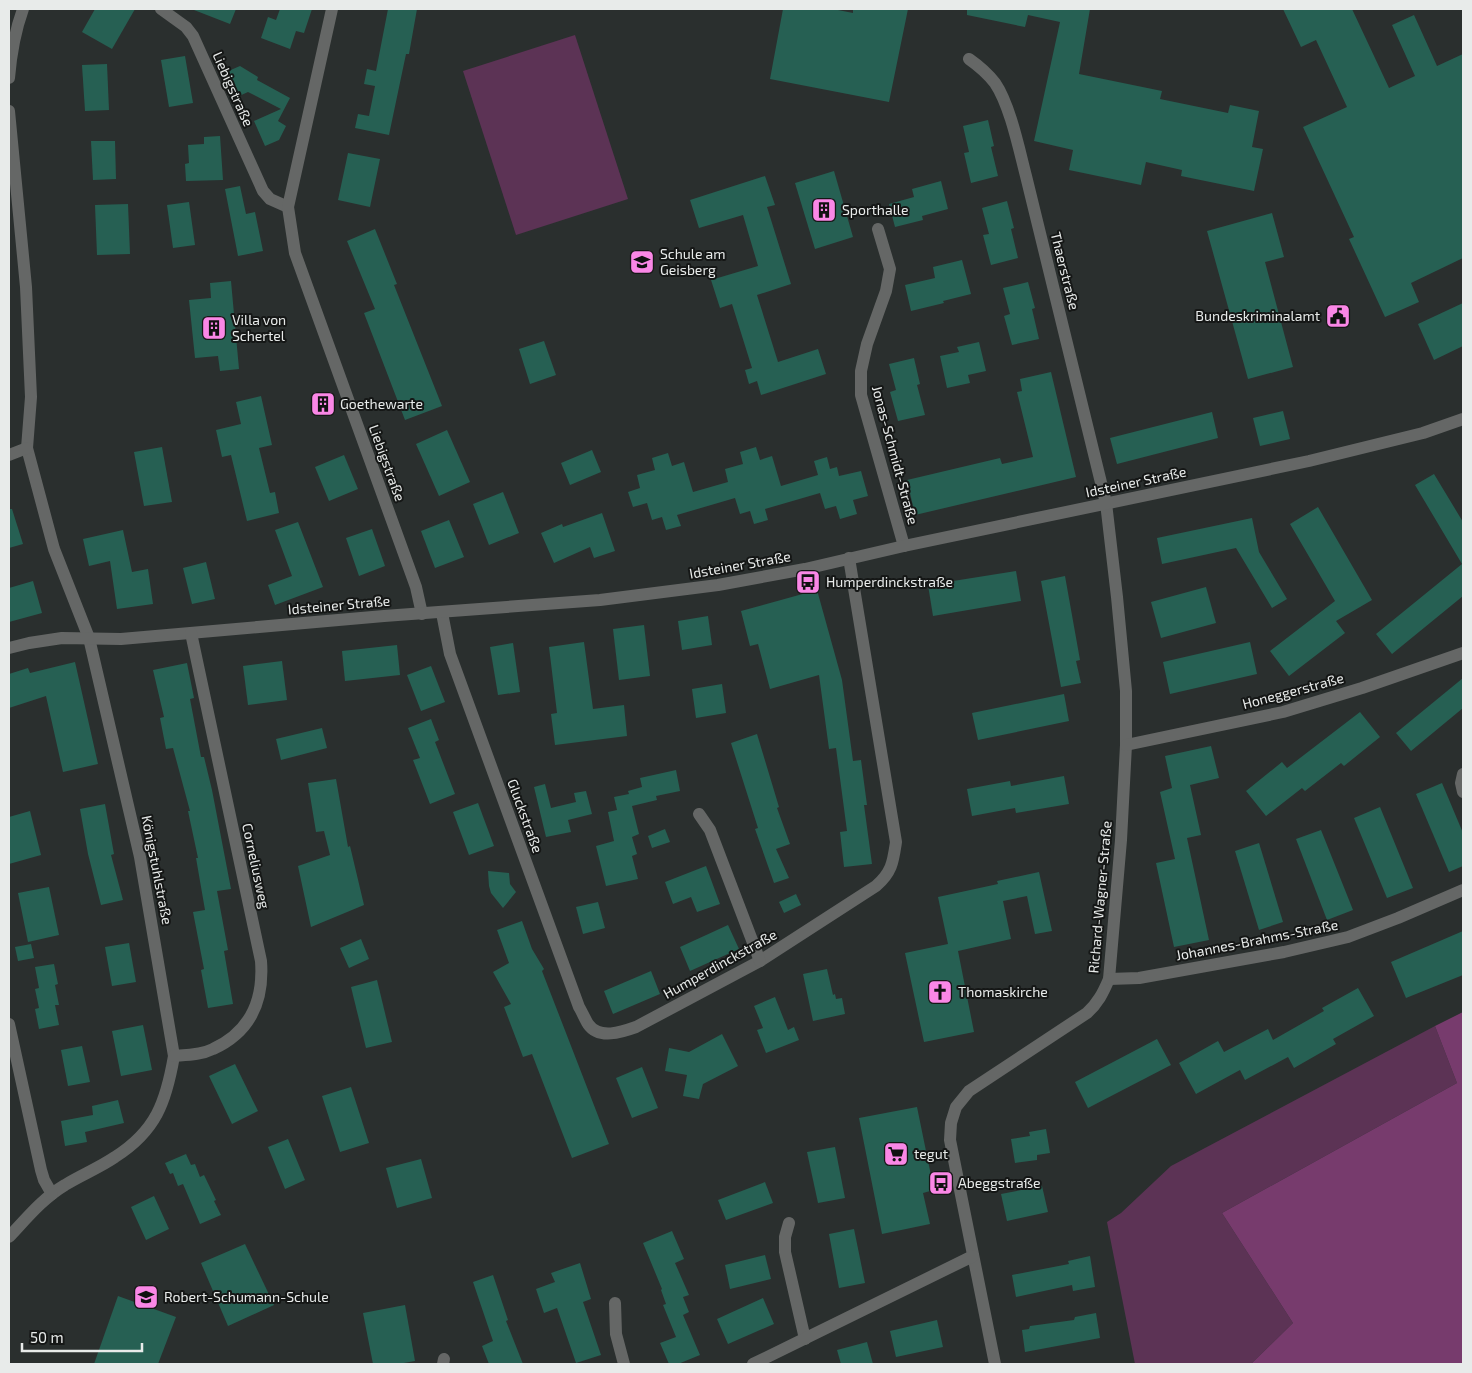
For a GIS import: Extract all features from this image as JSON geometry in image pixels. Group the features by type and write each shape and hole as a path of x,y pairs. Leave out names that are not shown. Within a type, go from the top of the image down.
{"street":[{"path":"9,78 10,59 23,9"},
{"name":"Liebigstraße","path":"161,9 186,27 192,36 258,183 270,199 288,207"},
{"name":"Liebigstraße","path":"332,9 288,207 295,253 416,587 422,614"},
{"name":"Thaerstraße","path":"969,59 996,85 1014,129 1106,503"},
{"name":"Königstuhlstraße","path":"9,111 27,296 31,397 27,448 54,549 89,638 140,857 174,1056 169,1086 161,1108 143,1135 114,1158 64,1185 52,1194 9,1237"},
{"name":"Jonas-Schmidt-Straße","path":"878,229 890,269 886,291 867,344 860,382 861,395 904,546"},
{"name":"Idsteiner Straße","path":"9,648 62,638 121,639 600,600 754,579 1351,452 1463,419"},
{"path":"9,455 27,448"},
{"name":"Richard-Wagner-Straße","path":"995,1364 950,1140 951,1123 956,1107 969,1091 1087,1013 1098,1003 1109,979 1121,840 1126,745 1126,691 1118,598 1106,503"},
{"name":"Humperdinckstraße","path":"589,1026 607,1034 636,1027 760,962 876,886 886,877 892,866 896,842 849,558"},
{"name":"Gluckstraße","path":"442,613 450,654 579,1007 589,1026"},
{"name":"Corneliusweg","path":"174,1056 212,1050 241,1031 254,1012 262,977 258,946 191,632"},
{"name":"Honeggerstraße","path":"1126,745 1283,712 1362,688 1463,653"},
{"path":"1463,774 1461,782 1463,792"},
{"path":"700,814 710,830 760,962"},
{"name":"Johannes-Brahms-Straße","path":"1109,979 1140,978 1284,952 1348,936 1398,918 1463,890"},
{"path":"9,1024 41,1170 52,1194"},
{"path":"789,1223 785,1236 784,1252 805,1339"},
{"path":"755,1364 974,1256"},
{"path":"615,1303 616,1334 624,1364"}],"shaded area":[{"path":"575,35 628,199 516,235 463,71"},
{"path":"1463,1012 1463,1364 1251,1364 1293,1323 1222,1213 1457,1083 1435,1026"},
{"path":"1435,1026 1457,1083 1222,1213 1293,1323 1251,1364 1135,1364 1107,1222 1121,1213 1171,1166"}],"building":[{"path":"95,9 135,9 112,49 82,32"},
{"path":"194,9 236,9 230,24"},
{"path":"280,9 312,9 304,33 296,31 290,49 261,38 268,17 276,20"},
{"path":"388,9 417,9 409,54 406,54 389,135 355,128 358,114 369,116 375,86 364,84 367,69 376,71"},
{"path":"783,9 833,9 853,13 853,9 908,9 889,102 770,79"},
{"path":"967,9 1090,9 1079,74 1162,91 1160,99 1228,113 1230,105 1259,111 1252,147 1263,149 1254,191 1181,176 1182,170 1146,162 1141,185 1069,170 1073,150 1034,141 1060,22 1028,15 1025,27 967,15"},
{"path":"1283,9 1352,9 1389,88 1415,76 1392,25 1414,15 1437,66 1463,54 1463,258 1411,283 1419,302 1385,317 1349,239 1354,237 1303,127 1347,107 1316,40 1301,47"},
{"path":"185,56 193,103 169,107 161,60"},
{"path":"107,64 109,110 85,111 82,65"},
{"path":"240,66 258,77 257,80 290,98 278,121 286,126 279,140 265,146 254,121 281,109 248,92 237,97 226,72"},
{"path":"988,120 994,146 991,147 998,176 971,183 964,153 969,152 963,126"},
{"path":"220,136 223,180 186,181 185,164 189,163 188,145 204,144 204,137"},
{"path":"91,141 115,141 116,179 93,180"},
{"path":"348,153 380,159 370,207 338,200"},
{"name":"Sporthalle","path":"834,171 853,237 815,249 795,183"},
{"path":"765,176 775,205 767,207 791,284 757,295 778,362 818,349 826,374 761,395 757,381 749,384 745,370 752,368 732,304 720,308 711,280 758,266 743,215 699,228 690,200"},
{"path":"941,181 948,209 922,216 923,220 895,227 889,204 914,197 912,189"},
{"path":"240,186 246,214 255,212 263,251 238,256 225,189"},
{"path":"1007,201 1014,228 1011,229 1018,258 991,265 983,235 989,234 982,208"},
{"path":"189,202 195,245 173,248 167,205"},
{"path":"128,204 130,254 97,255 95,205"},
{"path":"1272,213 1284,257 1265,262 1293,367 1248,379 1207,231"},
{"path":"375,229 397,284 394,285 442,406 405,420 364,313 375,309 347,241"},
{"path":"962,260 971,294 911,311 905,285 935,278 933,267"},
{"name":"Villa von Schertel","path":"231,281 239,369 220,371 218,356 195,358 189,300 211,298 210,283"},
{"path":"1028,282 1035,308 1032,309 1039,339 1012,345 1004,316 1010,314 1003,288"},
{"path":"1463,303 1463,346 1434,360 1418,324"},
{"path":"544,341 556,375 530,384 519,349"},
{"path":"979,342 986,371 968,375 970,383 947,388 940,356 959,352 957,347"},
{"path":"914,358 920,384 917,385 925,415 898,421 890,392 896,390 889,364"},
{"path":"1051,372 1076,477 915,515 907,480 1000,458 1002,464 1033,457 1017,392 1022,391 1020,379"},
{"path":"261,396 272,445 259,448 270,493 275,492 279,513 247,521 231,455 222,457 216,430 241,424 236,402"},
{"path":"1283,411 1290,439 1260,446 1253,418"},
{"path":"1212,412 1218,438 1117,464 1110,438"},
{"path":"447,430 470,482 439,496 416,444"},
{"path":"162,447 172,502 144,506 134,452"},
{"path":"756,447 760,460 772,456 781,486 818,475 814,461 827,457 830,469 837,467 839,476 861,471 868,496 853,500 857,514 840,519 836,506 825,509 820,493 765,509 768,520 754,524 750,511 740,514 735,498 677,515 681,526 666,530 662,517 652,520 647,503 633,507 628,492 640,488 637,475 655,470 652,458 668,453 672,466 684,462 693,492 728,482 725,469 743,464 740,452"},
{"path":"592,450 601,472 570,485 561,463"},
{"path":"344,455 358,489 329,501 315,467"},
{"path":"1434,474 1463,522 1463,596 1392,654 1376,634 1462,564 1415,485"},
{"path":"503,492 519,533 489,545 473,504"},
{"path":"1318,507 1372,600 1336,621 1345,633 1289,676 1270,651 1335,601 1290,524"},
{"path":"9,509 12,509 23,544 9,548"},
{"path":"602,513 615,551 594,558 590,547 554,563 541,533 562,524 563,527"},
{"path":"1252,518 1259,552 1287,599 1272,608 1236,548 1162,564 1157,538"},
{"path":"449,520 464,557 435,568 421,531"},
{"path":"298,522 323,587 275,605 268,585 292,576 275,530"},
{"path":"372,529 385,566 359,576 346,538"},
{"path":"123,530 132,572 148,569 153,604 117,609 110,561 89,566 83,539"},
{"path":"206,562 215,599 192,604 183,568"},
{"path":"1016,571 1021,601 933,616 928,585"},
{"path":"1065,576 1080,660 1076,661 1081,683 1061,687 1041,581"},
{"path":"33,581 42,613 9,622 9,588"},
{"path":"1206,587 1216,623 1161,638 1151,602"},
{"path":"817,590 842,680 853,761 861,760 867,805 864,805 872,864 844,867 840,832 847,831 836,748 829,749 819,675 770,689 758,644 750,646 741,611"},
{"path":"708,616 712,645 682,650 678,621"},
{"path":"644,625 650,676 619,680 613,629"},
{"path":"584,642 593,709 624,705 627,736 555,745 551,714 557,713 549,647"},
{"path":"1250,642 1257,674 1170,694 1163,662"},
{"path":"513,643 520,692 498,695 490,647"},
{"path":"397,645 400,675 345,681 342,651"},
{"path":"282,661 287,700 248,705 243,666"},
{"path":"75,662 98,764 63,772 46,696 9,708 9,674 28,668 30,673"},
{"path":"187,663 194,698 190,699 201,757 204,757 212,790 231,889 217,891 228,950 224,951 233,1004 208,1008 201,970 204,969 193,912 205,910 196,858 198,858 188,811 190,811 173,748 166,749 160,718 164,717 153,670"},
{"path":"431,666 445,702 421,711 407,675"},
{"path":"1463,678 1463,708 1411,751 1396,733"},
{"path":"722,684 726,713 696,718 692,689"},
{"path":"1064,694 1069,721 978,740 972,713"},
{"path":"1360,712 1380,737 1344,766 1341,763 1305,791 1302,788 1266,816 1246,791 1282,762 1287,768"},
{"path":"431,719 439,740 435,742 455,794 430,804 413,760 420,758 408,728"},
{"path":"322,728 327,748 281,760 276,739"},
{"path":"757,734 779,807 777,808 790,844 776,849 789,878 774,883 755,829 758,828 731,743"},
{"path":"1211,746 1219,778 1190,785 1201,835 1187,838 1209,940 1174,947 1156,863 1175,859 1160,792 1172,788 1165,756"},
{"path":"676,770 680,791 656,796 657,800 632,806 639,834 632,837 637,854 632,856 638,879 606,886 596,846 614,841 608,812 617,810 614,797 629,794 628,791 642,787 640,778"},
{"path":"1064,776 1069,804 1016,813 1015,808 972,816 967,789 1010,781 1011,786"},
{"path":"336,779 348,847 350,846 364,905 311,927 298,866 330,855 324,831 316,832 308,783"},
{"path":"1442,783 1463,833 1463,866 1449,872 1416,794"},
{"path":"545,784 551,808 576,802 574,793 586,791 592,814 568,820 571,832 546,837 534,787"},
{"path":"478,803 494,846 469,855 453,812"},
{"path":"105,804 114,854 111,855 123,900 101,905 88,854 80,809"},
{"path":"1380,807 1413,888 1387,898 1354,818"},
{"path":"30,811 41,855 9,864 9,817"},
{"path":"665,829 670,842 652,848 648,836"},
{"path":"1321,830 1353,910 1327,920 1296,839"},
{"path":"1259,843 1283,922 1259,930 1235,851"},
{"path":"706,866 720,904 697,912 691,897 673,904 665,882"},
{"path":"488,871 509,873 510,884 516,892 503,908 491,893"},
{"path":"1039,872 1052,931 1035,934 1027,896 1003,901 1011,939 958,951 974,1032 924,1042 905,953 948,944 938,897 998,884 997,881"},
{"path":"49,887 59,935 28,942 18,893"},
{"path":"796,894 801,905 784,913 779,902"},
{"path":"598,902 605,928 583,934 576,907"},
{"path":"522,921 532,949 544,969 542,971 609,1144 572,1158 532,1054 523,1057 504,1007 511,1004 493,972 509,963 497,930"},
{"path":"728,925 739,949 690,971 680,947"},
{"path":"1463,931 1463,975 1406,998 1391,962"},
{"path":"361,939 369,959 349,968 340,948"},
{"path":"129,943 136,982 112,986 105,947"},
{"path":"31,944 34,958 18,961 15,947"},
{"path":"54,964 58,984 55,985 59,1005 55,1005 59,1025 39,1029 35,1009 39,1008 35,989 39,988 35,967"},
{"path":"827,969 833,995 835,994 836,999 842,998 845,1014 813,1021 803,974"},
{"path":"651,971 660,994 613,1014 604,991"},
{"path":"377,980 392,1042 366,1048 351,987"},
{"path":"1358,988 1374,1016 1333,1039 1336,1044 1294,1068 1288,1057 1245,1080 1240,1070 1196,1094 1179,1063 1218,1041 1224,1052 1268,1029 1273,1040 1324,1011 1322,1008"},
{"path":"775,997 788,1030 794,1027 799,1040 766,1053 757,1030 763,1028 754,1006"},
{"path":"143,1025 152,1070 121,1076 112,1031"},
{"path":"722,1034 738,1066 703,1084 699,1099 683,1096 687,1075 665,1071 669,1048 689,1052"},
{"path":"1157,1039 1171,1065 1088,1108 1075,1082"},
{"path":"82,1046 90,1082 68,1086 61,1050"},
{"path":"235,1064 258,1111 232,1124 209,1076"},
{"path":"642,1067 658,1108 632,1118 616,1078"},
{"path":"351,1087 369,1143 340,1152 322,1096"},
{"path":"118,1100 124,1123 85,1132 87,1142 65,1146 61,1121 93,1115 92,1106"},
{"name":"tegut","path":"917,1107 934,1190 923,1193 930,1224 882,1234 859,1118"},
{"path":"1046,1129 1050,1153 1037,1155 1037,1160 1015,1163 1011,1139 1030,1136 1029,1132"},
{"path":"288,1139 305,1180 285,1189 268,1147"},
{"path":"835,1147 845,1198 818,1203 807,1152"},
{"path":"186,1154 191,1165 195,1164 200,1177 204,1175 221,1215 200,1224 183,1184 178,1186 173,1173 170,1174 165,1163"},
{"path":"421,1159 432,1198 397,1208 386,1168"},
{"path":"765,1182 773,1203 726,1220 718,1200"},
{"path":"1042,1186 1048,1212 1007,1221 1001,1194"},
{"path":"154,1196 169,1229 146,1240 131,1207"},
{"path":"854,1229 865,1283 839,1288 829,1234"},
{"path":"672,1231 684,1259 675,1263 689,1295 683,1297 689,1312 683,1315 700,1355 678,1364 669,1364 660,1343 676,1337 663,1305 666,1304 662,1289 643,1243"},
{"path":"245,1244 274,1305 228,1326 201,1263"},
{"path":"765,1255 771,1279 730,1289 725,1265"},
{"path":"1090,1256 1095,1287 1073,1291 1072,1285 1016,1297 1012,1275 1069,1264 1068,1261"},
{"path":"580,1263 591,1299 583,1302 601,1355 576,1363 557,1308 544,1313 536,1289 555,1282 551,1273"},
{"path":"493,1275 508,1320 506,1321 523,1364 489,1364 482,1346 493,1341 473,1282"},
{"path":"118,1296 176,1317 158,1364 94,1364"},
{"path":"763,1298 774,1324 728,1344 717,1319"},
{"path":"405,1305 415,1361 398,1364 373,1364 363,1313"},
{"path":"1096,1313 1100,1338 1025,1352 1022,1330 1029,1329 1030,1326 1074,1320 1075,1317"},
{"path":"937,1320 943,1347 896,1357 890,1331"},
{"path":"867,1342 873,1364 841,1364 837,1350"}],"place":[{"name":"Sporthalle","path":"824,210"},
{"name":"Schule am Geisberg","path":"642,262"},
{"name":"Bundeskriminalamt","path":"1338,316"},
{"name":"Villa von Schertel","path":"214,328"},
{"name":"Goethewarte","path":"323,404"},
{"name":"Humperdinckstraße","path":"808,582"},
{"name":"Thomaskirche","path":"940,992"},
{"name":"tegut","path":"896,1154"},
{"name":"Abeggstraße","path":"941,1183"},
{"name":"Robert-Schumann-Schule","path":"146,1297"}]}
